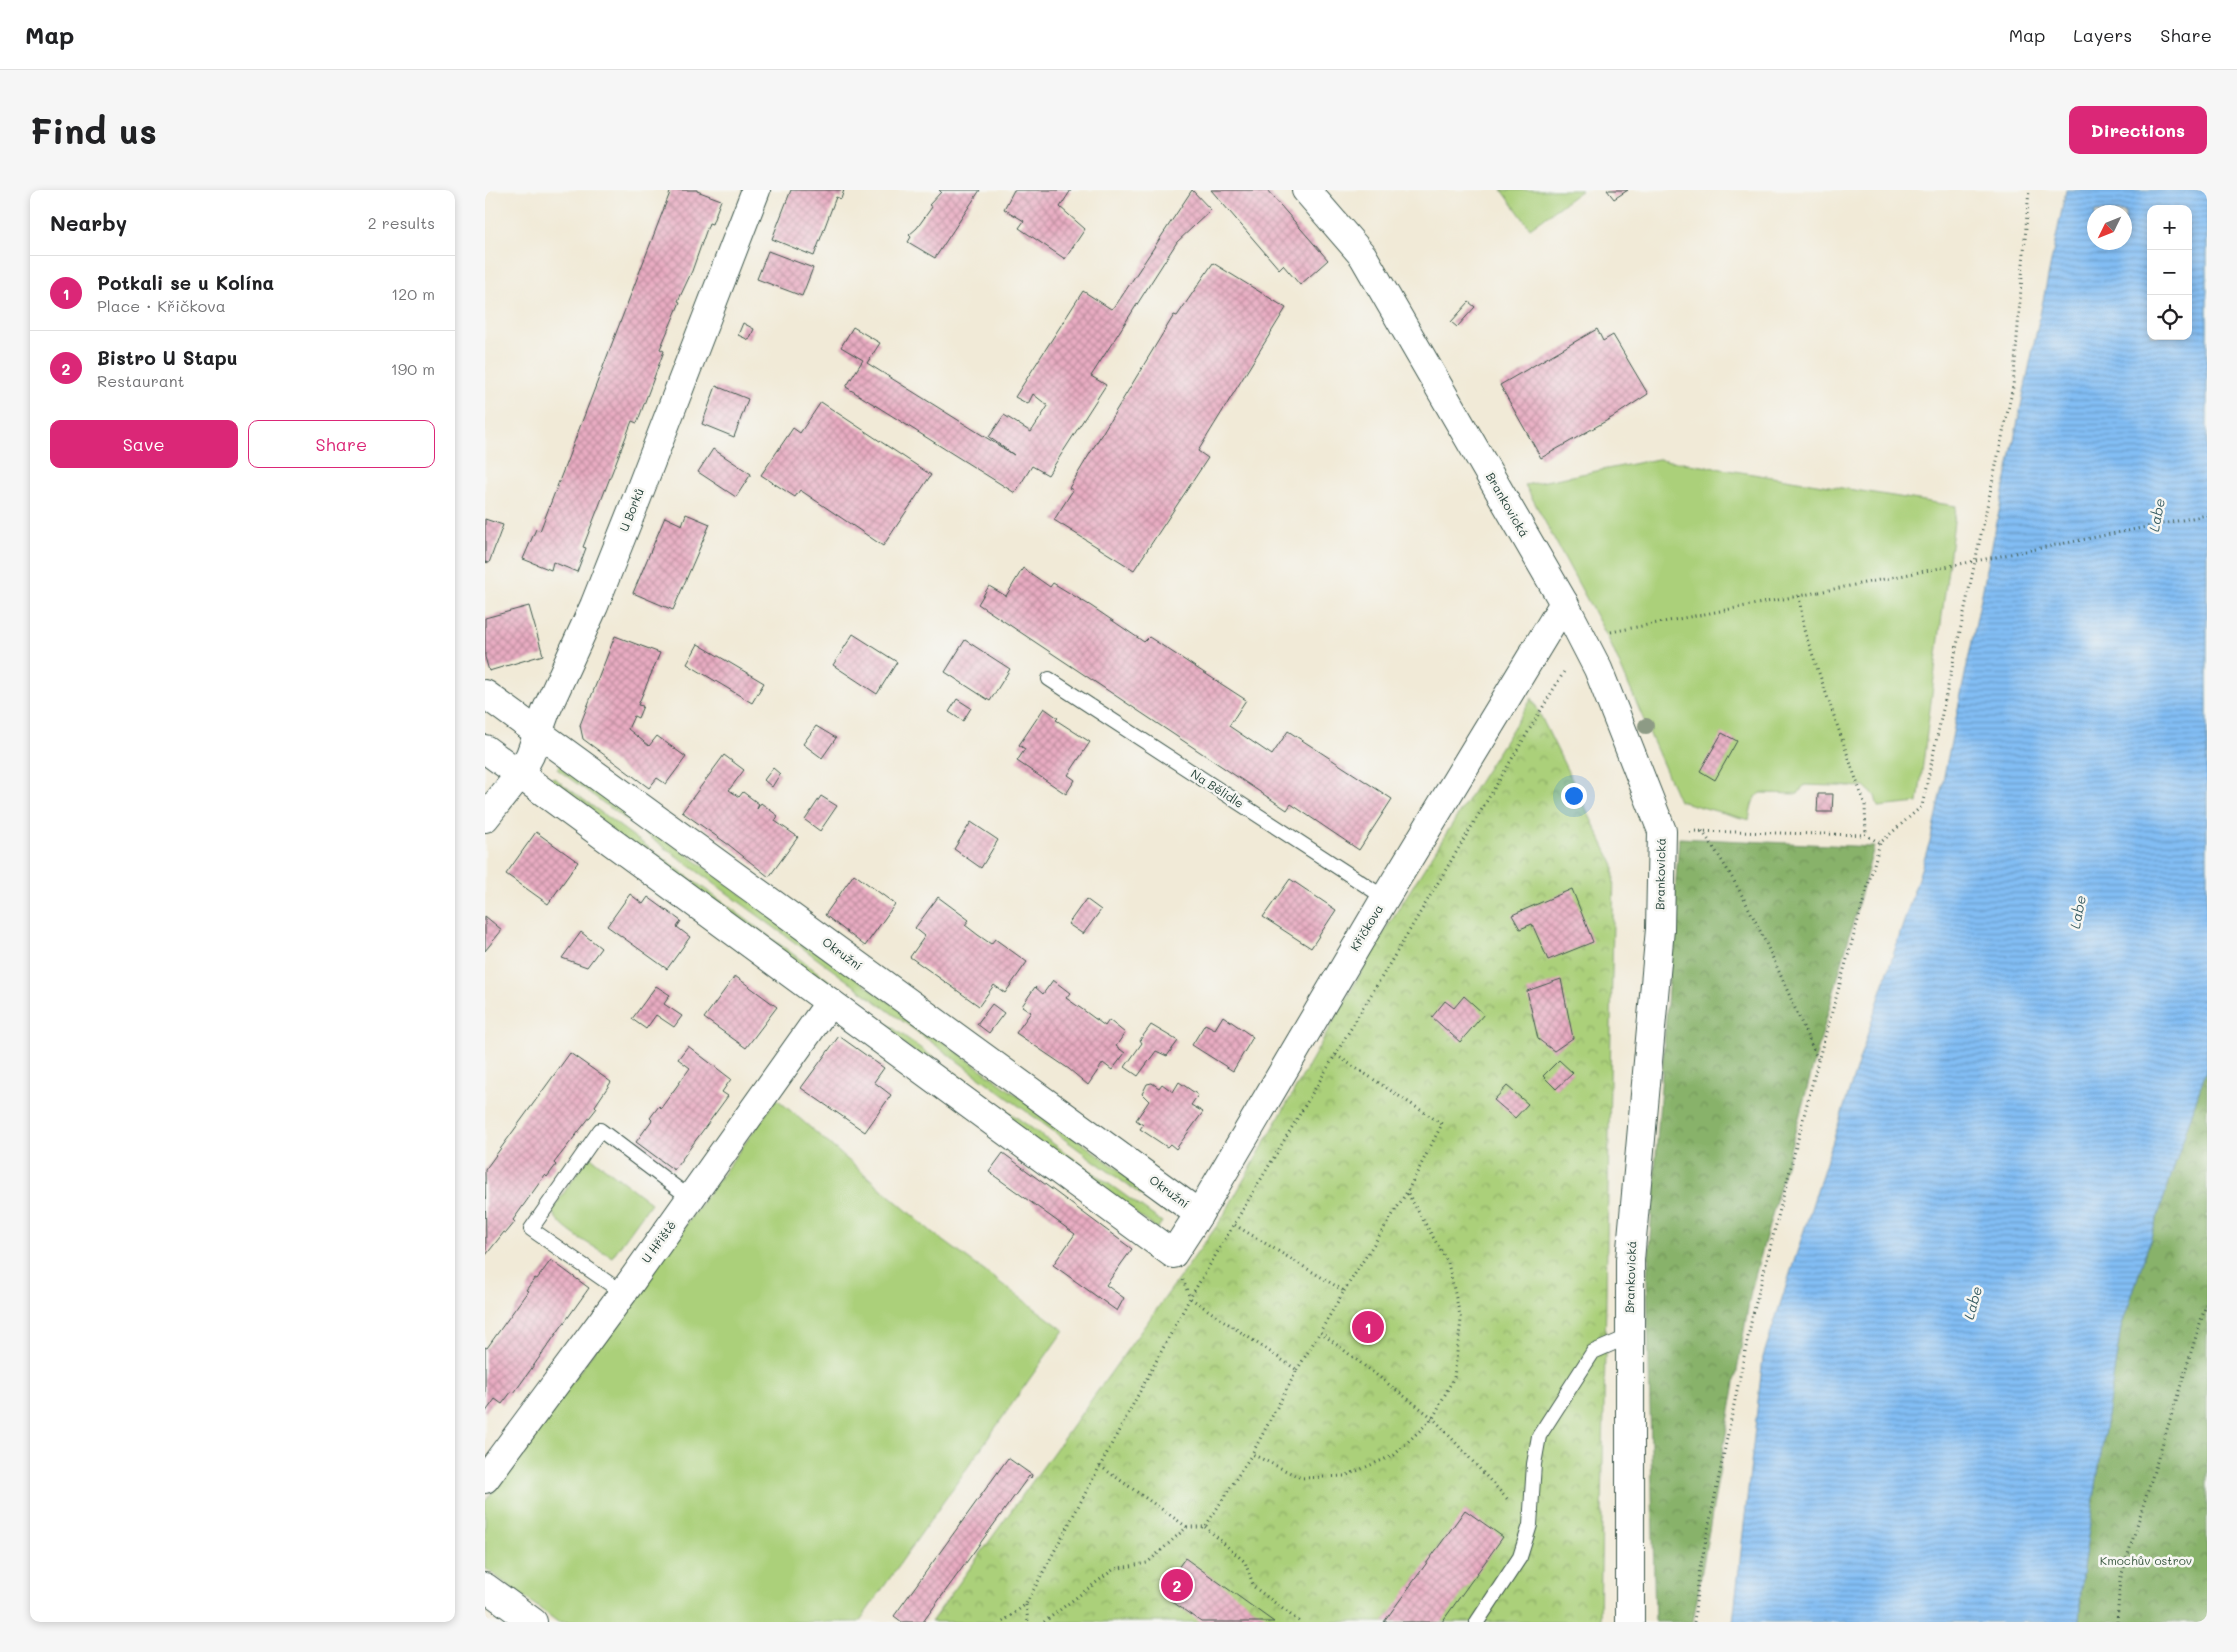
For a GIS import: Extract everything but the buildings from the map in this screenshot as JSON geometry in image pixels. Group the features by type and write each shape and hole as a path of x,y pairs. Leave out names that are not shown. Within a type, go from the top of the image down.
{"street":[{"name":"U Borků","path":"485,818 520,774 530,755 537,732 594,606 756,190"},
{"name":"Brankovická","path":"1306,190 1363,256 1564,603 1598,670 1662,831 1660,929 1630,1260 1630,1622"},
{"name":"Křičkova","path":"1173,1254 1199,1214 1385,898 1564,603"},
{"name":"Okružní","path":"485,694 1199,1214"},
{"path":"485,749 1173,1254"},
{"name":"U Hřiště","path":"485,1480 623,1293 830,1002"},
{"path":"485,1587 533,1622"}],"lane":[{"name":"Na Bělidle","path":"1049,679 1385,898"},
{"path":"623,1293 531,1229 600,1130 690,1198"},
{"path":"1477,1622 1520,1557 1531,1525 1534,1464 1539,1436 1593,1352 1630,1336"}],"path":[{"path":"1694,1622 1699,1574 1752,1318 1818,1061 1880,843 1922,806 2013,387 2029,190"},
{"path":"1003,1622 1026,1604 1191,1298 1583,640 1608,633 2207,516"},
{"path":"1799,596 1804,630 1865,805 1866,835"},
{"path":"1662,831 1866,835 1880,843"},
{"path":"1702,832 1719,855 1768,948 1818,1061"},
{"path":"1205,1527 1252,1454 1297,1370 1344,1291 1407,1192 1442,1124 1336,1055"},
{"path":"1252,1454 1301,1478 1345,1476 1394,1455 1433,1418 1454,1377 1461,1320 1448,1263 1407,1192"},
{"path":"1235,1225 1344,1291"},
{"path":"1173,1254 1191,1298 1297,1370"},
{"path":"2117,1622 2120,1580 2207,1301"},
{"path":"1320,1332 1433,1418 1531,1525"},
{"path":"1099,1466 1187,1527 1205,1527 1245,1562 1254,1587 1300,1622"},
{"path":"1044,1622 1114,1569 1147,1563 1187,1527"},
{"path":"1026,1604 1028,1622"}],"green space":[{"path":"1502,190 1582,190 1530,228"},
{"path":"1658,459 1956,506 1918,803 1878,807 1875,796 1865,787 1804,785 1798,794 1761,793 1753,801 1749,820 1679,801 1609,640 1525,485"},
{"path":"1532,698 1614,866 1600,1622 931,1622 1221,1220 1387,927"},
{"path":"562,763 1171,1208 1167,1214 557,769"},
{"path":"553,777 923,1050 1162,1222 1157,1229 547,784"},
{"path":"1679,838 1874,847 1751,1291 1693,1622 1655,1622 1647,1279"},
{"name":"Kmochův ostrov","path":"2207,1067 2207,1622 2079,1622 2082,1574 2121,1328"},
{"path":"777,1099 933,1233 1064,1330 859,1622 558,1622 485,1568 485,1502"},
{"path":"592,1158 651,1203 612,1257 569,1231 555,1217 552,1210 587,1159"}],"water":[{"name":"Labe","path":"2066,190 2207,190 2207,1067 2121,1328 2082,1574 2079,1622 1733,1622 1763,1357 1931,838"}],"place":[{"name":"Potkali se u Kolína","path":"1368,1327"},
{"name":"Bistro U Stapu","path":"1177,1585"}]}
